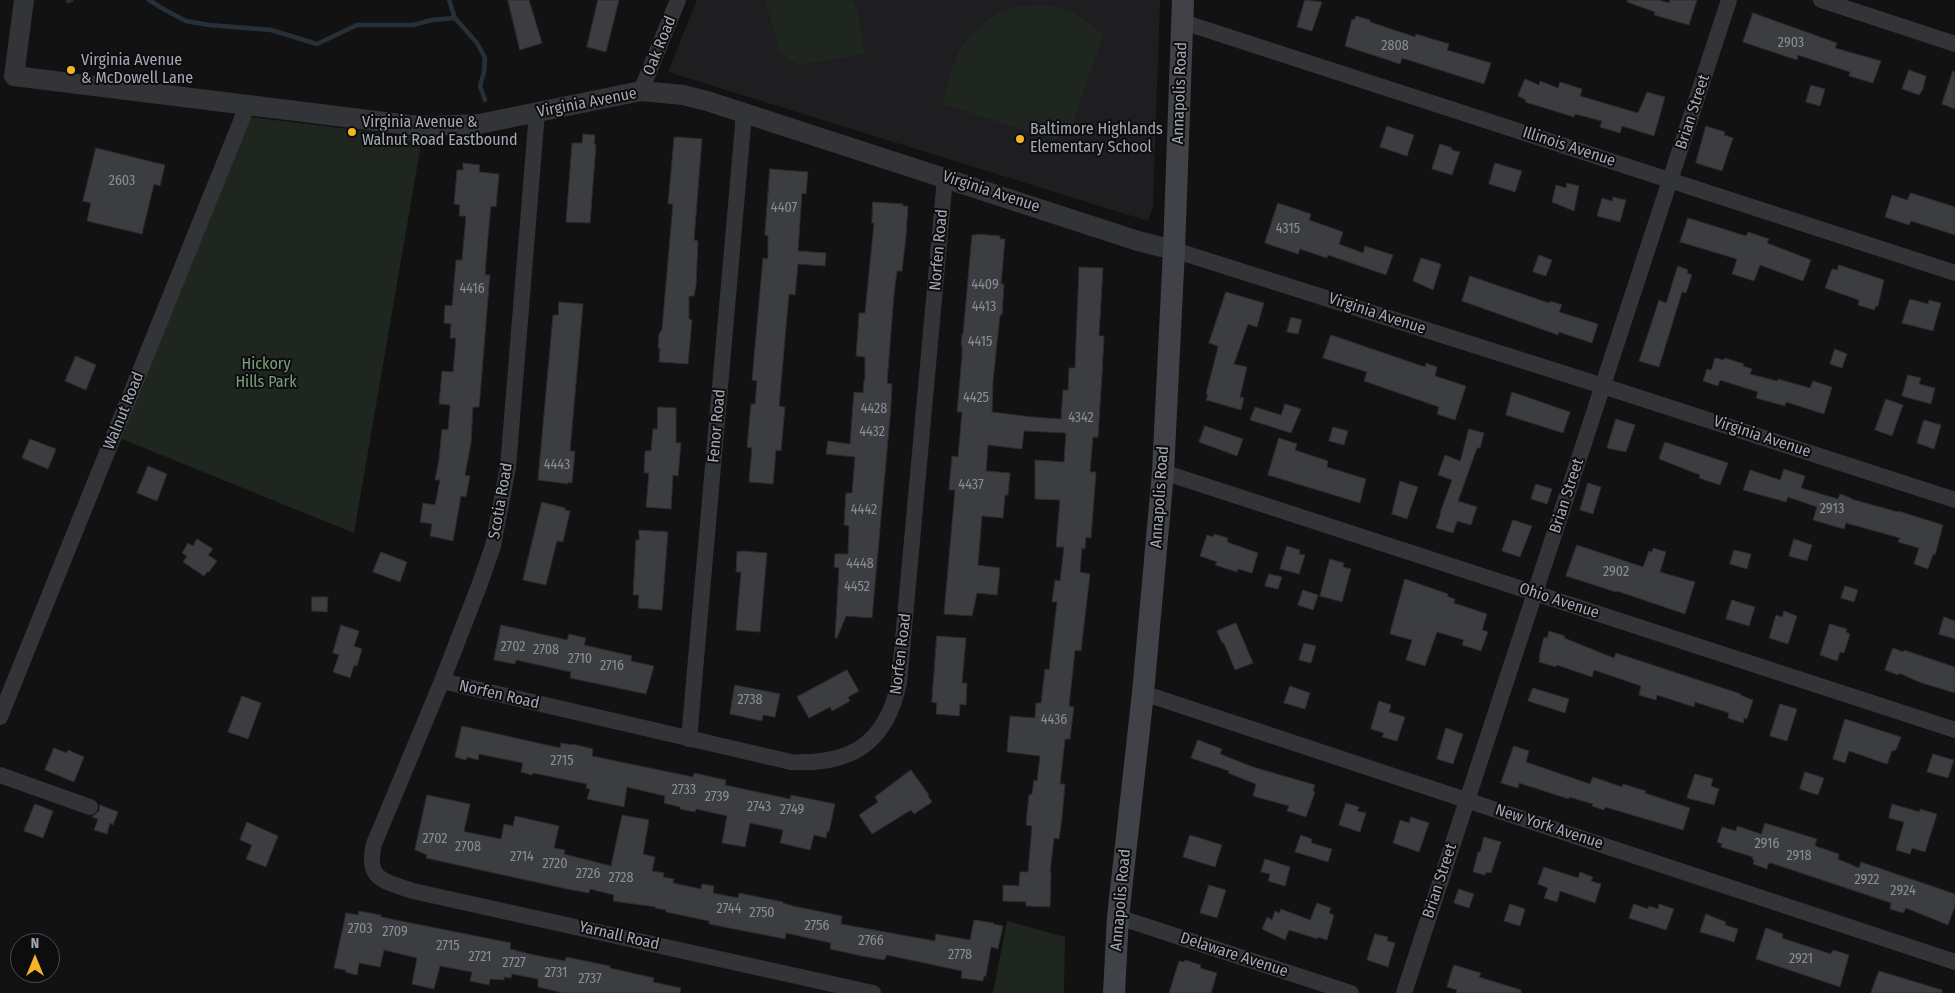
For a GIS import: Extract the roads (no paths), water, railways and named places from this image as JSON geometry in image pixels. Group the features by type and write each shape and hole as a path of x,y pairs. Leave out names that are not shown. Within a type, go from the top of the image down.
{"main road":[{"name":"Annapolis Road","path":"1114,993 1118,917 1143,693 1162,472 1174,250 1183,11"}],"street":[{"path":"7,75 24,0"},
{"name":"Oak Road","path":"641,91 678,0"},
{"name":"Brian Street","path":"1404,993 1729,0"},
{"path":"1821,0 1955,44"},
{"name":"Illinois Avenue","path":"1183,11 1670,180 1955,273"},
{"name":"Virginia Avenue","path":"7,75 409,125 433,126 479,124 641,91 683,95 707,100 744,114 1138,241 1174,250 1955,500"},
{"name":"Walnut Road","path":"0,717 248,104"},
{"name":"Scotia Road","path":"371,867 374,844 442,681 493,546 503,502 508,467 537,112"},
{"name":"Fenor Road","path":"689,739 744,114"},
{"name":"Norfen Road","path":"442,681 791,762 813,763 834,760 855,751 872,740 887,720 895,704 899,683 945,178"},
{"name":"Ohio Avenue","path":"1162,472 1955,730"},
{"name":"New York Avenue","path":"1143,693 1955,962"},
{"path":"0,775 90,807"},
{"name":"Yarnall Road","path":"371,867 378,877 391,884 413,891 873,993"},
{"name":"Delaware Avenue","path":"1118,917 1351,993"}],"waterway":[{"path":"149,0 186,21 209,25 271,30 317,44 357,25 413,25 432,20 455,18"},
{"path":"449,0 455,18 477,43 485,58 480,86 485,100"}],"place":[{"name":"Virginia Avenue & McDowell Lane","path":"71,70"},
{"name":"Virginia Avenue & Walnut Road Eastbound","path":"352,132"},
{"name":"Baltimore Highlands Elementary School","path":"1020,139"}],"park label":[{"name":"Hickory Hills Park","path":"266,374"}]}
